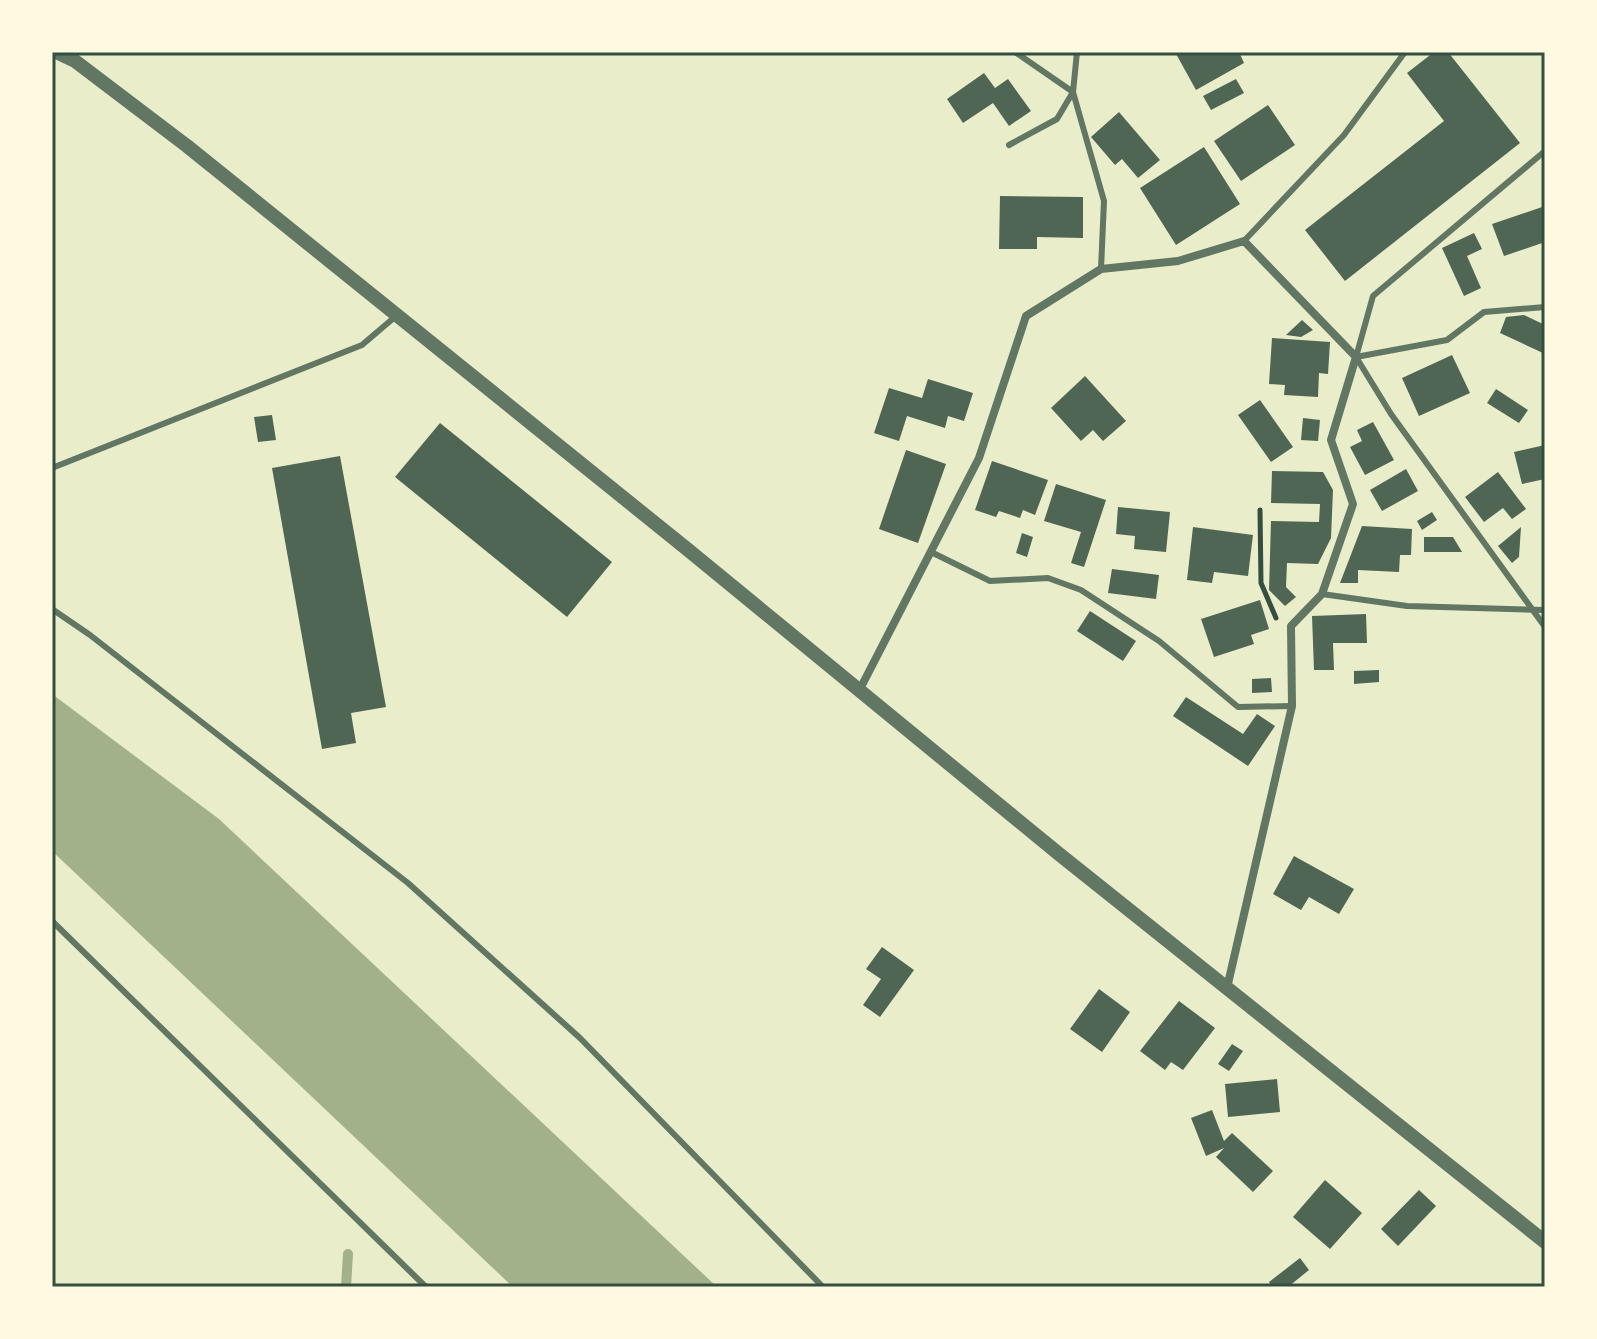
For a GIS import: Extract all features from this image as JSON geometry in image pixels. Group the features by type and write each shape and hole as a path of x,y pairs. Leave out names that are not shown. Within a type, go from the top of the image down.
{"street":[{"path":"56,52 75,61 187,146 1227,989 1545,1242"},
{"path":"859,691 979,458 1026,316 1101,269 1178,261 1244,241 1356,357 1331,440 1353,504 1322,594 1291,626 1292,706 1227,989"}],"lane":[{"path":"1015,52 1073,92"},
{"path":"1077,52 1073,92 1104,201 1101,269"},
{"path":"1244,241 1344,135 1405,52"},
{"path":"1009,145 1057,119 1073,92"},
{"path":"1545,151 1373,296 1356,357 1391,414 1545,627"},
{"path":"1356,357 1447,340 1484,312 1545,307"},
{"path":"52,468 362,345 396,316"},
{"path":"931,552 990,581 1048,578 1081,590 1159,641 1238,707 1292,706"},
{"path":"1322,594 1407,606 1545,610"},
{"path":"52,609 90,635 408,883 580,1038 823,1287"},
{"path":"52,921 426,1287"}],"path":[{"path":"1260,510 1261,583 1274,617 1291,626"}],"shaded area":[{"path":"52,694 219,819 717,1287 513,1287 52,851"}],"building":[{"path":"1175,52 1239,52 1244,63 1196,90"},
{"path":"1434,52 1448,52 1520,143 1345,281 1305,230 1444,121 1407,73"},
{"path":"984,73 995,88 1008,79 1031,111 1009,126 993,103 963,123 947,99"},
{"path":"1236,79 1244,93 1211,110 1203,96"},
{"path":"1268,105 1295,145 1241,181 1214,141"},
{"path":"1119,112 1160,160 1138,178 1122,159 1115,165 1091,137"},
{"path":"1204,147 1240,204 1176,245 1140,188"},
{"path":"1000,196 1083,197 1083,238 1037,237 1037,249 999,249"},
{"path":"1545,206 1545,242 1504,256 1492,224"},
{"path":"1474,233 1482,249 1467,256 1481,288 1464,296 1442,248"},
{"path":"1524,315 1545,325 1543,353 1500,333 1506,317"},
{"path":"1302,320 1313,330 1301,337 1286,335"},
{"path":"1272,338 1330,342 1328,374 1319,373 1318,397 1284,395 1285,385 1269,384"},
{"path":"1452,355 1470,393 1419,416 1402,378"},
{"path":"1085,376 1126,421 1103,441 1093,430 1081,441 1051,408"},
{"path":"928,379 973,393 964,421 948,416 945,428 907,416 899,441 874,433 889,388 922,398"},
{"path":"1496,389 1528,410 1519,423 1487,403"},
{"path":"1260,400 1293,447 1271,462 1238,415"},
{"path":"272,415 276,440 258,442 254,417"},
{"path":"1303,418 1320,420 1318,441 1301,440"},
{"path":"1373,422 1394,460 1365,475 1350,447 1362,441 1357,430"},
{"path":"440,423 612,562 567,617 395,477"},
{"path":"1545,445 1545,479 1522,484 1514,452"},
{"path":"906,450 946,464 918,543 879,529"},
{"path":"340,456 386,707 351,713 356,743 322,749 272,468"},
{"path":"992,461 1048,480 1035,515 1023,510 1020,518 999,511 996,517 975,510"},
{"path":"1406,469 1418,491 1382,511 1370,490"},
{"path":"1272,471 1323,472 1333,490 1331,538 1318,564 1287,563 1286,587 1296,597 1285,606 1269,590 1271,521 1319,522 1320,504 1271,503"},
{"path":"1498,472 1526,509 1512,519 1503,508 1484,522 1465,497"},
{"path":"1056,484 1106,500 1084,567 1071,563 1081,532 1044,521"},
{"path":"1118,507 1170,512 1166,552 1134,549 1135,536 1116,534"},
{"path":"1432,512 1437,520 1422,530 1417,521"},
{"path":"1362,526 1412,529 1411,555 1400,555 1399,572 1358,570 1358,583 1340,583"},
{"path":"1193,527 1253,535 1248,576 1214,572 1212,583 1187,580"},
{"path":"1521,527 1519,557 1512,563 1498,546"},
{"path":"1022,533 1033,537 1027,557 1016,553"},
{"path":"1424,537 1453,537 1462,552 1424,552"},
{"path":"1112,569 1159,575 1156,599 1108,593"},
{"path":"1260,600 1269,629 1251,635 1254,644 1214,657 1201,619"},
{"path":"1090,611 1136,641 1123,661 1077,631"},
{"path":"1366,614 1367,643 1333,643 1334,670 1314,670 1312,616"},
{"path":"1379,670 1379,682 1354,684 1354,671"},
{"path":"1271,678 1272,692 1252,693 1252,679"},
{"path":"1186,697 1243,734 1257,714 1275,726 1248,766 1173,716"},
{"path":"1294,856 1354,889 1339,914 1309,897 1301,910 1273,894"},
{"path":"882,947 914,970 880,1017 863,1005 881,979 866,969"},
{"path":"1099,989 1130,1012 1102,1052 1070,1029"},
{"path":"1179,1001 1215,1028 1183,1070 1171,1062 1165,1070 1140,1051"},
{"path":"1232,1044 1243,1051 1229,1071 1218,1064"},
{"path":"1277,1079 1280,1112 1228,1117 1225,1084"},
{"path":"1212,1110 1224,1141 1232,1133 1273,1171 1253,1192 1216,1157 1224,1148 1206,1156 1191,1118"},
{"path":"1325,1180 1362,1213 1330,1249 1293,1217"},
{"path":"1419,1190 1436,1206 1398,1246 1381,1229"},
{"path":"1300,1258 1309,1270 1288,1287 1272,1287 1269,1282"}],"waterway":[{"path":"346,1287 348,1254"}]}
